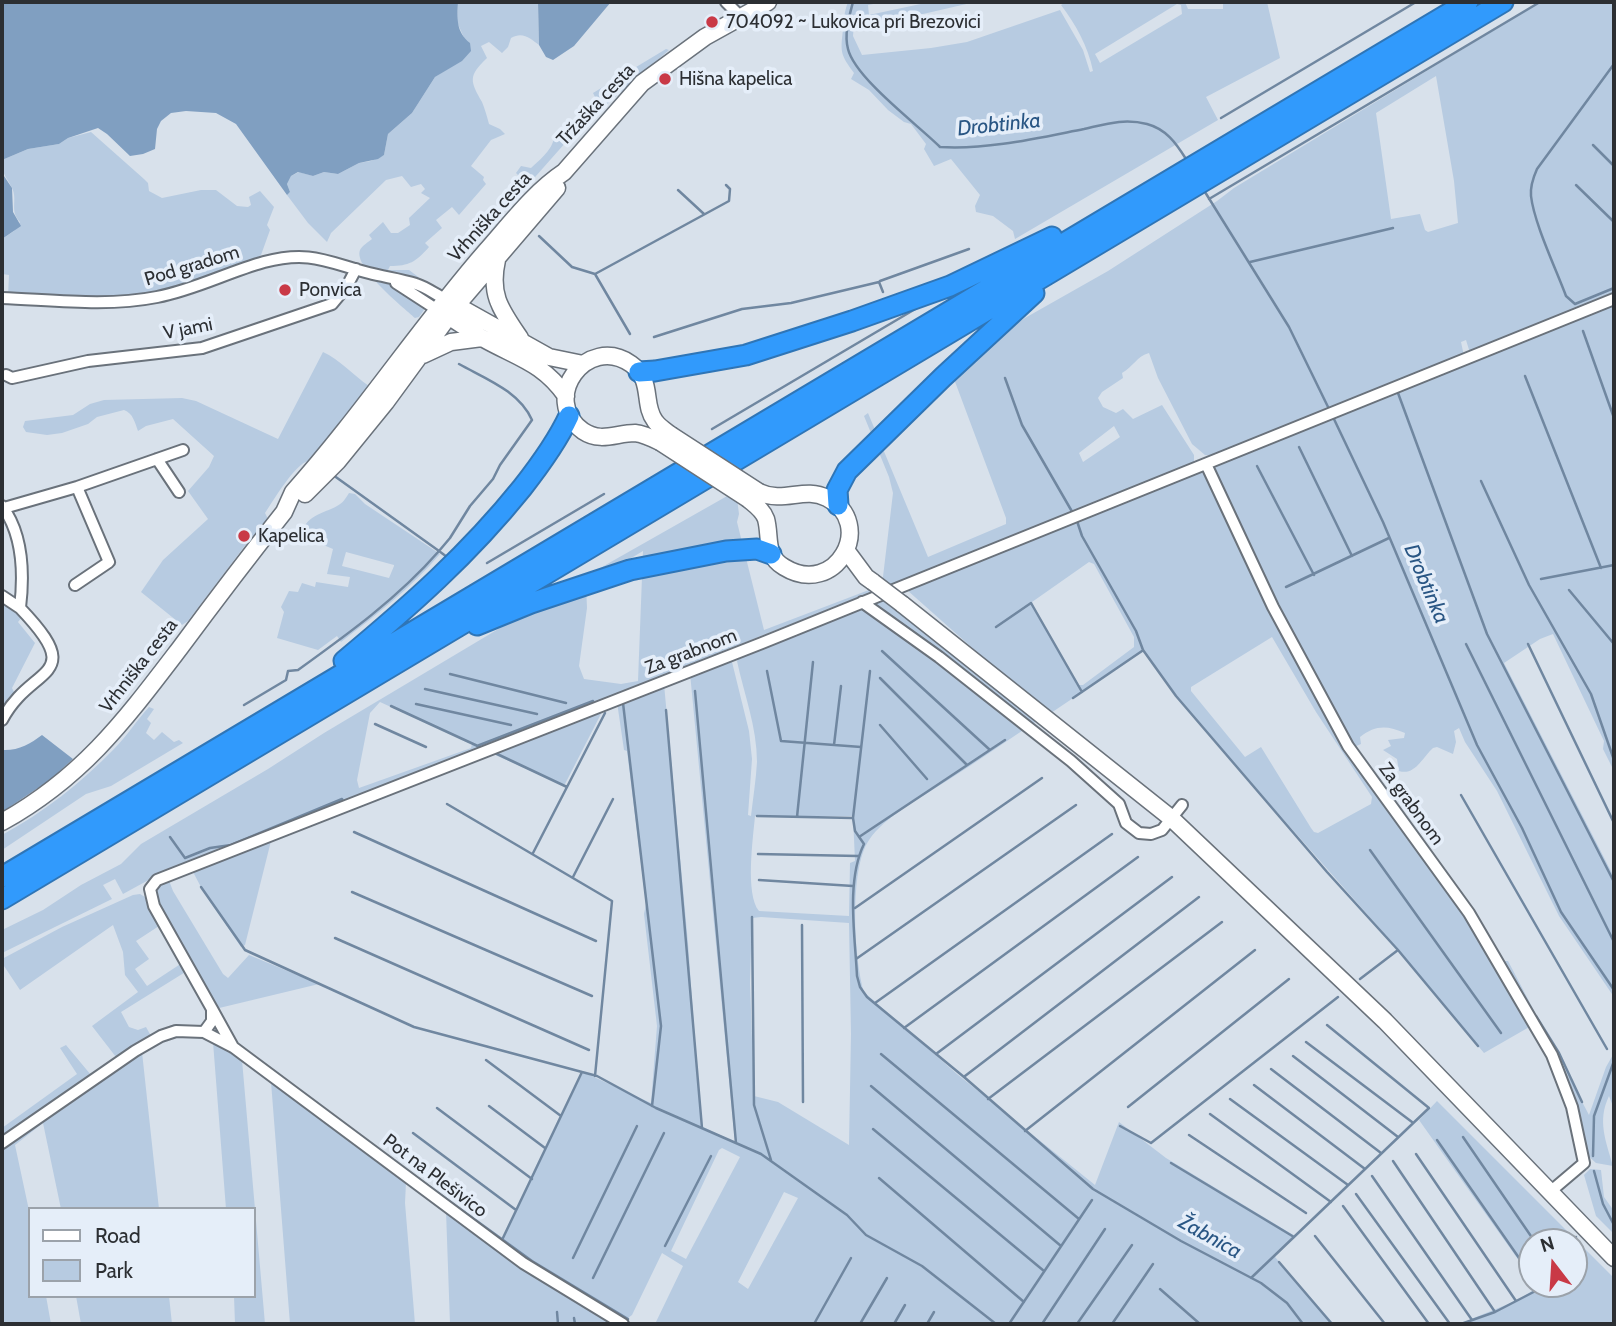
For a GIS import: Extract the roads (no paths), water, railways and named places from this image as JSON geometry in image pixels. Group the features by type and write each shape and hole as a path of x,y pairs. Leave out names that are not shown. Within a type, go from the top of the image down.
{"highway":[{"path":"2,877 1468,2"},
{"path":"2,899 1503,2"},
{"path":"639,372 655,372 746,355 925,295 950,286 1163,184"},
{"path":"838,505 837,490 847,471 993,330 1078,256"},
{"path":"298,699 406,609 462,558 500,516 535,471 561,434 569,416"},
{"path":"409,655 531,603 630,570 726,551 757,549 775,559"}],"main road":[{"name":"Tržaška cesta","path":"564,172 642,83 705,37 768,2"},
{"name":"Vrhniška cesta","path":"2,822 63,781 91,757 128,716 284,512 301,499 306,486 421,357 447,307 498,259 560,185 564,172"},
{"name":"Vrhniška cesta","path":"332,456 507,227 551,181 564,172"},
{"path":"498,259 493,277 496,298 502,312 524,343"},
{"path":"447,307 482,338 542,368 566,396"},
{"path":"447,307 549,357 583,363"},
{"path":"421,357 451,342 482,338"},
{"path":"666,439 649,409 646,385 639,372 619,358 607,356 583,363 574,372 568,383 566,396 569,416 583,431 596,437 610,438 635,433 666,439 753,496 766,520 768,547 775,559 796,573 822,573 842,559 849,530 846,517 838,505 815,494 803,493 784,498 753,496"},
{"path":"846,550 869,580"},
{"path":"834,566 869,580 902,604 1171,818 1385,1021 1614,1258"}],"street":[{"path":"726,2 740,16"},
{"name":"Pod gradom","path":"2,298 125,301 157,297 263,262 294,257 328,259 417,285 447,307"},
{"name":"V jami","path":"6,375 12,379 88,361 202,348 332,304 347,286 356,269"},
{"name":"Za grabnom","path":"187,869 862,602 1614,299"},
{"path":"20,608 23,582 21,559 11,522 3,507 77,486 183,450"},
{"path":"157,459 179,492"},
{"name":"Za grabnom","path":"1206,464 1273,607 1348,746 1469,913 1552,1055 1572,1107 1584,1163 1551,1191"},
{"path":"75,585 108,562 77,486"},
{"path":"2,596 20,608 47,638 52,661 43,677 10,705 2,720"},
{"path":"862,602 939,657 1071,761 1119,804 1126,823 1139,833 1151,834 1162,830 1182,804"},
{"name":"Pot na Plešivico","path":"187,869 158,880 150,889 154,906 233,1047"},
{"path":"204,1032 212,1021 212,1009"},
{"name":"Pot na Plešivico","path":"2,1143 161,1036 176,1031 204,1032 233,1047 523,1264 623,1324"}],"waterway":[{"name":"Drobtinka","path":"853,2 847,37 853,61 888,101 940,147 994,145 1131,122 1160,129 1186,159"},
{"path":"1221,118 1416,2"},
{"path":"1209,199 1540,2"},
{"path":"1614,64 1537,169 1531,192 1541,232 1566,296 1575,304 1614,288"},
{"path":"1593,145 1614,166"},
{"path":"595,274 729,201 730,189 726,185"},
{"path":"1576,185 1614,222"},
{"path":"678,190 704,214"},
{"name":"Drobtinka","path":"1205,192 1289,327 1330,411"},
{"path":"1250,262 1393,228"},
{"path":"539,236 572,267 595,274 630,334"},
{"path":"880,281 969,249"},
{"path":"654,337 742,309 791,303 879,282 883,292"},
{"path":"712,429 917,308"},
{"path":"1583,331 1614,418"},
{"path":"333,475 439,551 470,506 493,479 532,420 510,393 459,364"},
{"path":"1525,376 1601,568"},
{"path":"1005,378 1022,425 1074,515"},
{"path":"1398,393 1487,634 1614,882"},
{"name":"Drobtinka","path":"1333,417 1383,522 1477,745 1522,828 1561,912 1614,990"},
{"path":"1299,447 1352,556"},
{"path":"1257,466 1314,575"},
{"path":"1481,481 1529,585 1591,694 1614,760"},
{"path":"487,563 604,494"},
{"path":"1077,521 1082,536 1136,631 1143,650 1176,696 1327,872 1398,950 1478,1046"},
{"path":"1286,587 1389,538"},
{"path":"244,705 286,680 288,671 298,670 354,629 390,600 439,551 447,557"},
{"path":"1541,579 1614,565"},
{"path":"1569,590 1614,644"},
{"path":"996,627 1031,603 1082,692"},
{"path":"1466,644 1614,942"},
{"path":"1528,644 1614,823"},
{"path":"882,651 990,750"},
{"path":"1073,698 1142,651"},
{"path":"797,817 813,662"},
{"path":"767,671 781,741 861,747"},
{"name":"Žabnica","path":"870,671 853,818 855,831 864,844 858,859 853,891 857,976 860,987 867,997 1093,1189 1181,1241 1261,1283 1287,1303 1303,1324"},
{"path":"450,674 566,703"},
{"path":"880,678 967,765"},
{"path":"834,745 841,686"},
{"path":"425,689 537,714"},
{"path":"695,691 736,1143"},
{"path":"477,746 593,701"},
{"path":"623,703 661,1026 652,1106"},
{"path":"416,704 511,725"},
{"path":"391,706 482,748"},
{"path":"666,710 702,1128"},
{"path":"567,787 605,713"},
{"path":"375,724 426,747"},
{"path":"880,725 927,779"},
{"path":"859,837 1005,740"},
{"path":"495,753 567,787 533,853"},
{"path":"855,908 1042,778"},
{"path":"1461,795 1607,1049"},
{"path":"170,837 185,858 210,848 231,845 342,799 344,803"},
{"path":"573,877 613,799"},
{"path":"447,804 612,901 595,1076"},
{"path":"856,959 1076,805"},
{"path":"757,816 853,818"},
{"path":"354,832 596,941"},
{"path":"875,1003 1112,834"},
{"path":"1370,850 1501,1033"},
{"path":"758,854 858,856"},
{"path":"904,1028 1138,857"},
{"path":"936,1054 1172,877"},
{"path":"759,880 853,886"},
{"path":"201,887 245,950 414,1027 597,1076 656,1108 761,1154 847,1215 866,1235 922,1266 996,1324"},
{"path":"352,892 592,996"},
{"path":"965,1076 1199,897"},
{"path":"752,917 754,1105 771,1160"},
{"path":"988,1099 1222,922"},
{"path":"802,925 803,1102"},
{"path":"335,938 589,1050"},
{"path":"1025,1131 1255,950"},
{"path":"1360,979 1398,950"},
{"path":"1128,1107 1289,979"},
{"path":"1120,1126 1151,1143 1338,997"},
{"path":"1536,1016 1559,1053 1582,1102"},
{"path":"1251,1278 1429,1108 1327,1025"},
{"path":"1306,1042 1412,1122"},
{"path":"881,1054 1079,1219"},
{"path":"1293,1056 1398,1137"},
{"path":"486,1060 561,1116"},
{"name":"Drobtinka","path":"1593,1156 1594,1116 1614,1061"},
{"path":"1271,1069 1381,1153"},
{"path":"502,1240 582,1072"},
{"path":"1254,1085 1365,1169"},
{"path":"871,1086 1061,1246"},
{"path":"1230,1099 1348,1185"},
{"path":"489,1106 545,1148"},
{"path":"437,1108 532,1179"},
{"path":"1210,1114 1331,1202"},
{"path":"573,1258 637,1126"},
{"path":"873,1129 1044,1271"},
{"path":"413,1133 516,1210"},
{"path":"593,1278 664,1133"},
{"path":"1189,1135 1306,1213"},
{"path":"1463,1137 1525,1228"},
{"path":"1437,1140 1518,1256"},
{"path":"1416,1154 1516,1301"},
{"path":"665,1246 711,1156"},
{"path":"1393,1161 1495,1312"},
{"path":"1171,1163 1294,1237"},
{"path":"401,1166 532,1261 628,1319"},
{"name":"Drobtinka","path":"1594,1171 1603,1204 1614,1225"},
{"path":"1372,1176 1472,1320"},
{"path":"879,1178 1024,1302"},
{"path":"1356,1194 1450,1324"},
{"path":"1009,1324 1092,1200"},
{"path":"1343,1206 1429,1324"},
{"path":"1042,1324 1105,1229"},
{"path":"1315,1236 1385,1324"},
{"path":"1077,1324 1132,1245"},
{"path":"814,1324 851,1258"},
{"path":"1279,1262 1332,1324"},
{"path":"1112,1324 1153,1264"},
{"path":"860,1324 887,1278"},
{"path":"1160,1289 1200,1324"},
{"path":"1461,1324 1495,1312 1522,1298"},
{"path":"894,1324 905,1305"},
{"path":"557,1312 558,1324"},
{"path":"927,1324 934,1312"},
{"path":"574,1318 575,1324"}],"place":[{"name":"704092 ~ Lukovica pri Brezovici","path":"712,22"},
{"name":"Hišna kapelica","path":"665,79"},
{"name":"Ponvica","path":"285,290"},
{"name":"Kapelica","path":"244,536"}]}
